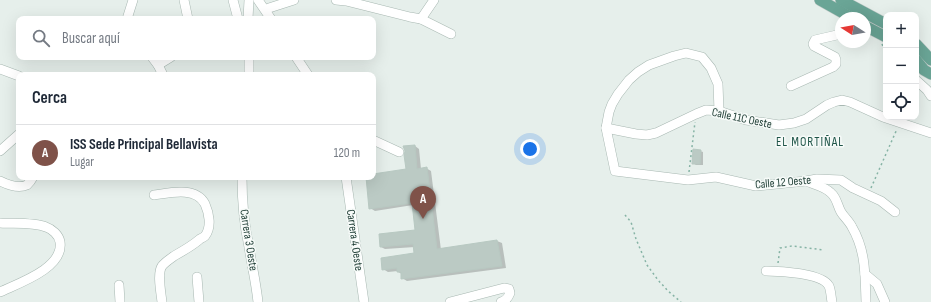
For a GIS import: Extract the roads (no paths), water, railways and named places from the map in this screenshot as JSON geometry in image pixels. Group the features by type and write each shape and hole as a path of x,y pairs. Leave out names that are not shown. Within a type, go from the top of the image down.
{"main road":[{"path":"820,0 841,12"},
{"path":"841,0 883,22"},
{"path":"871,29 883,35"},
{"path":"919,47 931,60"},
{"path":"919,64 924,70 931,74"}],"street":[{"path":"128,16 133,0"},
{"path":"177,0 188,16"},
{"path":"184,0 188,16"},
{"path":"233,0 237,16"},
{"path":"248,16 249,0"},
{"path":"258,0 269,16"},
{"path":"269,8 294,0"},
{"path":"336,0 346,1 403,16 421,19 451,34"},
{"path":"421,19 433,0"},
{"path":"791,86 833,67 836,64 835,58 813,44 815,40 835,36"},
{"path":"606,128 612,104 629,80 649,65 686,52 702,57 711,68 718,84 719,111"},
{"path":"154,60 162,72"},
{"path":"158,65 166,60"},
{"path":"249,60 249,72"},
{"path":"298,60 306,72"},
{"path":"0,69 16,75"},
{"path":"919,83 931,96"},
{"name":"Calle 11C Oeste","path":"606,128 647,135 656,133 706,110 719,111 746,120 778,125 794,123 806,119 827,105 842,100 850,102 883,117 920,128 931,133"},
{"name":"Calle 12 Oeste","path":"606,128 615,171 688,180 716,177 756,186 817,179 841,180 881,201 895,212"},
{"path":"0,151 16,137"},
{"path":"376,141 399,152"},
{"path":"0,181 17,187 27,185 31,180"},
{"name":"Carrera 3 Oeste","path":"242,180 244,219 258,302"},
{"name":"Carrera 4 Oeste","path":"346,180 364,302"},
{"path":"806,181 830,191 853,228 860,244 865,267 866,302"},
{"path":"154,195 189,192 198,196 204,202 208,211 209,219 209,228 205,236 192,246 169,259 162,266 160,274 162,302"},
{"path":"0,223 39,225 47,227 59,237 60,251 53,262 47,267 0,292"},
{"path":"766,271 800,273 822,280 828,285 832,302"},
{"path":"865,274 877,284 885,302"},
{"path":"197,276 199,302"},
{"path":"119,285 120,302"},
{"path":"450,302 504,288 508,290 510,294 509,298 501,302"}],"place":[{"name":"ISS Sede Principal Bellavista","path":"423,219"}],"district":[{"name":"EL MORTIÑAL","path":"810,141"}]}
